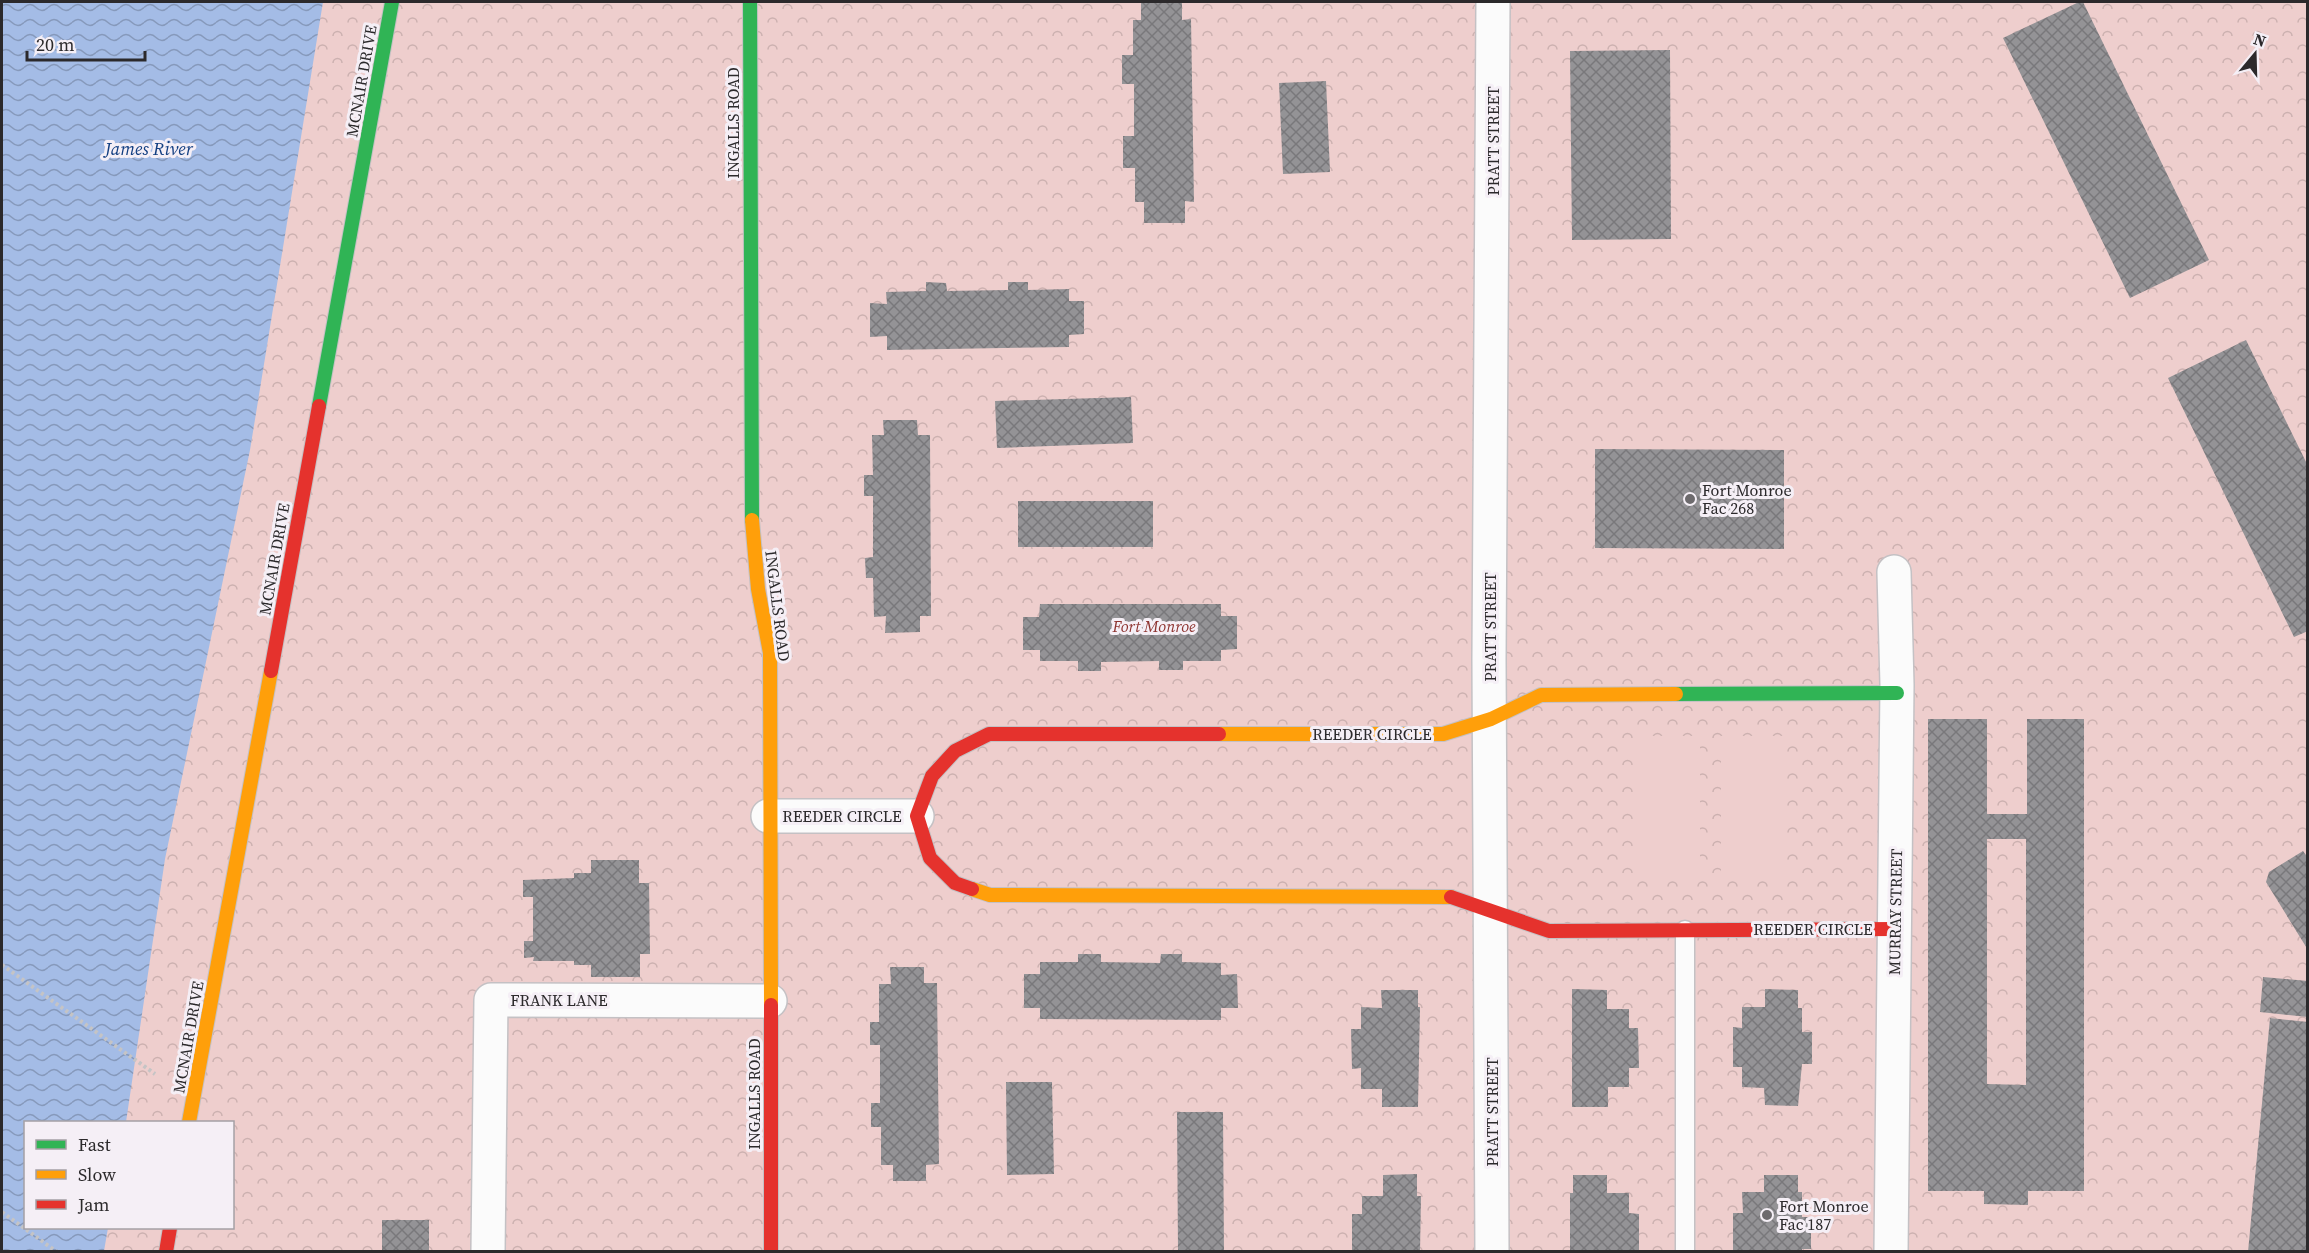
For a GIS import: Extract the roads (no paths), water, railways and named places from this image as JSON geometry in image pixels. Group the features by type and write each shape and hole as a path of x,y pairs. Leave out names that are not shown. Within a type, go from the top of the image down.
{"street":[{"name":"MCNAIR DRIVE","path":"189,1121 392,2"},
{"name":"INGALLS ROAD","path":"750,2 752,522 758,589 770,653 768,816 771,1251"},
{"name":"PRATT STREET","path":"1492,1251 1489,659 1493,2"},
{"name":"MURRAY STREET","path":"1891,1251 1897,693 1894,572"},
{"name":"REEDER CIRCLE","path":"1895,929 1549,931 1455,897 990,895 954,883 930,858 916,816 932,776 955,750 989,734 1443,734 1491,719 1541,695 1897,693"},
{"name":"REEDER CIRCLE","path":"768,816 916,816"},
{"name":"FRANK LANE","path":"488,1251 491,1000 770,1001"},
{"path":"166,1251 170,1229"}],"lane":[{"path":"1685,930 1685,1251"}],"water":[{"name":"James River","path":"2,2 323,2 250,450 165,859 126,1121 24,1121 24,1229 108,1229 104,1251 2,1251"}],"place":[{"name":"Fort Monroe Fac 268","path":"1690,499"},
{"name":"Fort Monroe Fac 187","path":"1767,1215"}],"park label":[{"name":"Fort Monroe","path":"1154,626"}]}
